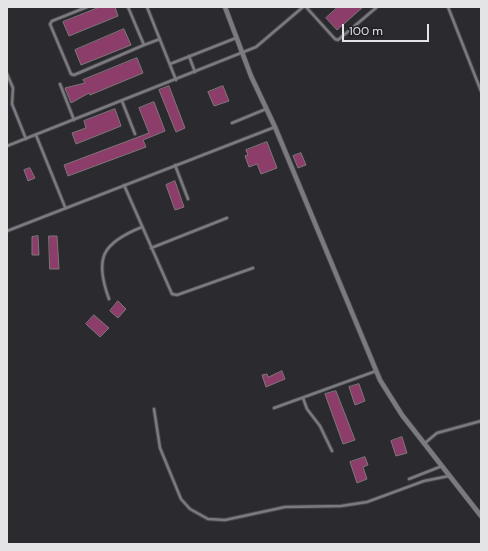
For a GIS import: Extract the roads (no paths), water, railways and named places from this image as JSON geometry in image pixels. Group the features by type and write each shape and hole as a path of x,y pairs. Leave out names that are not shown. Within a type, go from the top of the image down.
{"street":[{"path":"225,7 266,109 275,127 376,371 402,415 481,516"}],"lane":[{"path":"87,7 52,21 50,24 71,74 74,75 160,38"},
{"path":"128,7 144,45"},
{"path":"147,7 176,80"},
{"path":"7,146 243,53 262,44 303,7"},
{"path":"306,7 335,39 338,40 377,7"},
{"path":"448,7 481,91"},
{"path":"170,64 237,37"},
{"path":"189,56 195,72"},
{"path":"7,74 13,88 12,104 26,139"},
{"path":"60,84 74,120"},
{"path":"122,101 135,134"},
{"path":"232,123 266,109"},
{"path":"7,231 65,207 275,127"},
{"path":"36,135 65,207"},
{"path":"175,165 188,199"},
{"path":"124,185 170,292 174,295 253,268"},
{"path":"151,248 227,218"},
{"path":"110,299 102,274 104,255 117,238 142,227"},
{"path":"274,408 376,371"},
{"path":"303,398 307,409 320,426 332,451"},
{"path":"154,409 160,448 182,499 190,510 208,519 225,520 285,507 342,506 367,502 424,481 449,476"},
{"path":"424,444 437,433 481,421"},
{"path":"409,479 442,466"}]}
